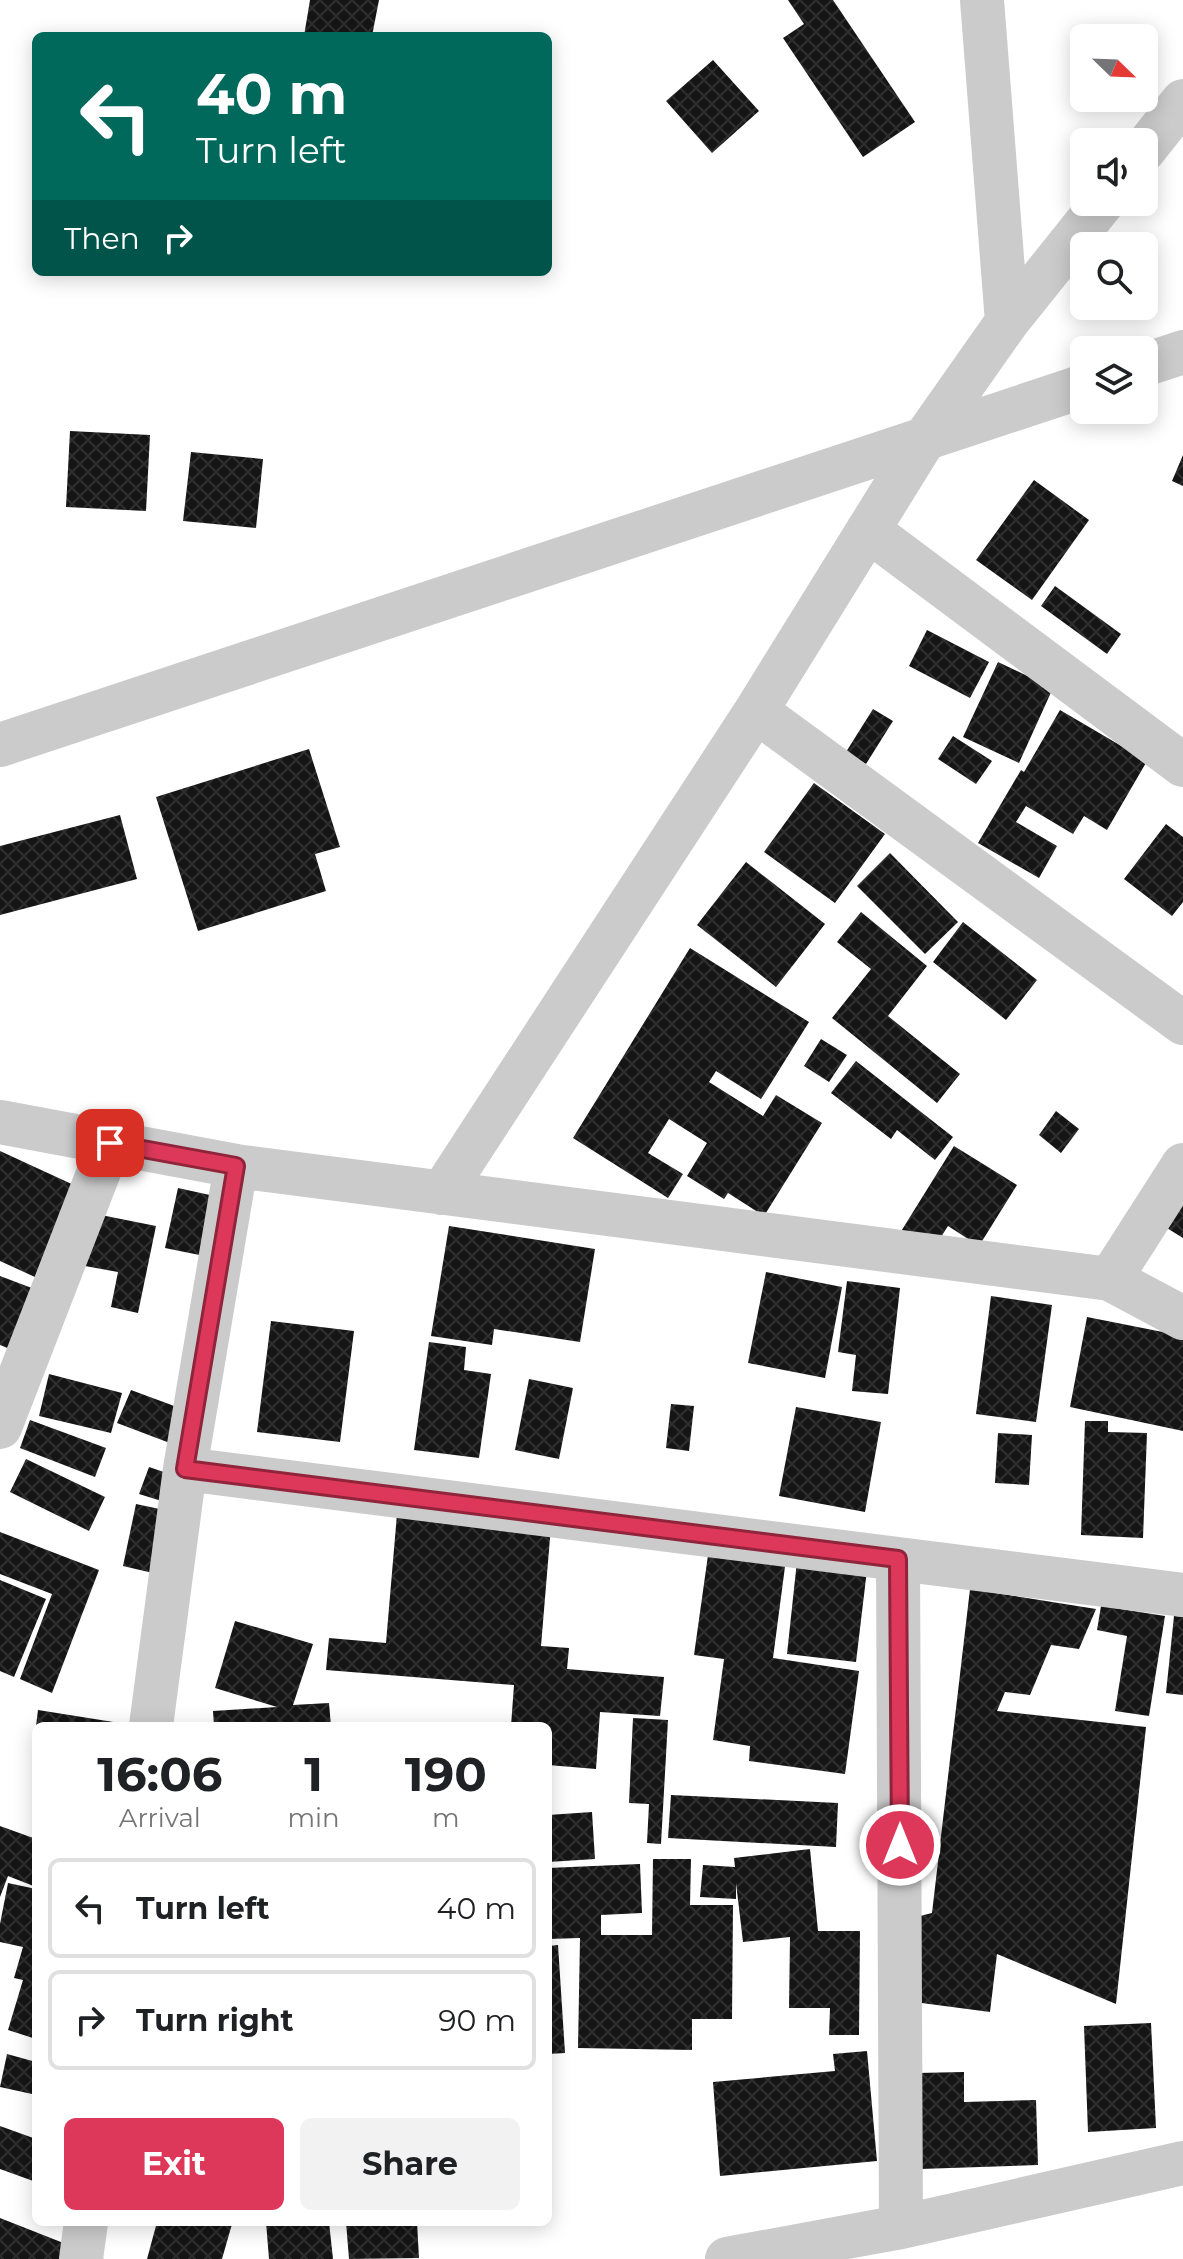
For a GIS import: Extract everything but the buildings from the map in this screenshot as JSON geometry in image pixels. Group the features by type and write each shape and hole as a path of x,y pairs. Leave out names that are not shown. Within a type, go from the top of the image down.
{"street":[{"path":"982,0 1007,322"},
{"path":"1158,132 1183,101"},
{"path":"442,1193 756,711 924,440 1007,322 1092,216"},
{"path":"1158,360 1183,352"},
{"path":"0,745 1070,391"},
{"path":"868,530 1183,765"},
{"path":"756,711 1183,1023"},
{"path":"0,1122 236,1166 1110,1279 1183,1318"},
{"path":"0,1427 110,1143"},
{"path":"1110,1279 1183,1165"},
{"path":"152,1722 185,1469 236,1166"},
{"path":"185,1469 1183,1595"},
{"path":"898,1559 901,2227"},
{"path":"727,2259 901,2227 1183,2163"},
{"path":"81,2259 85,2226"}],"route":[{"path":"110,1143 236,1166 185,1469 898,1559 900,1845"}]}
